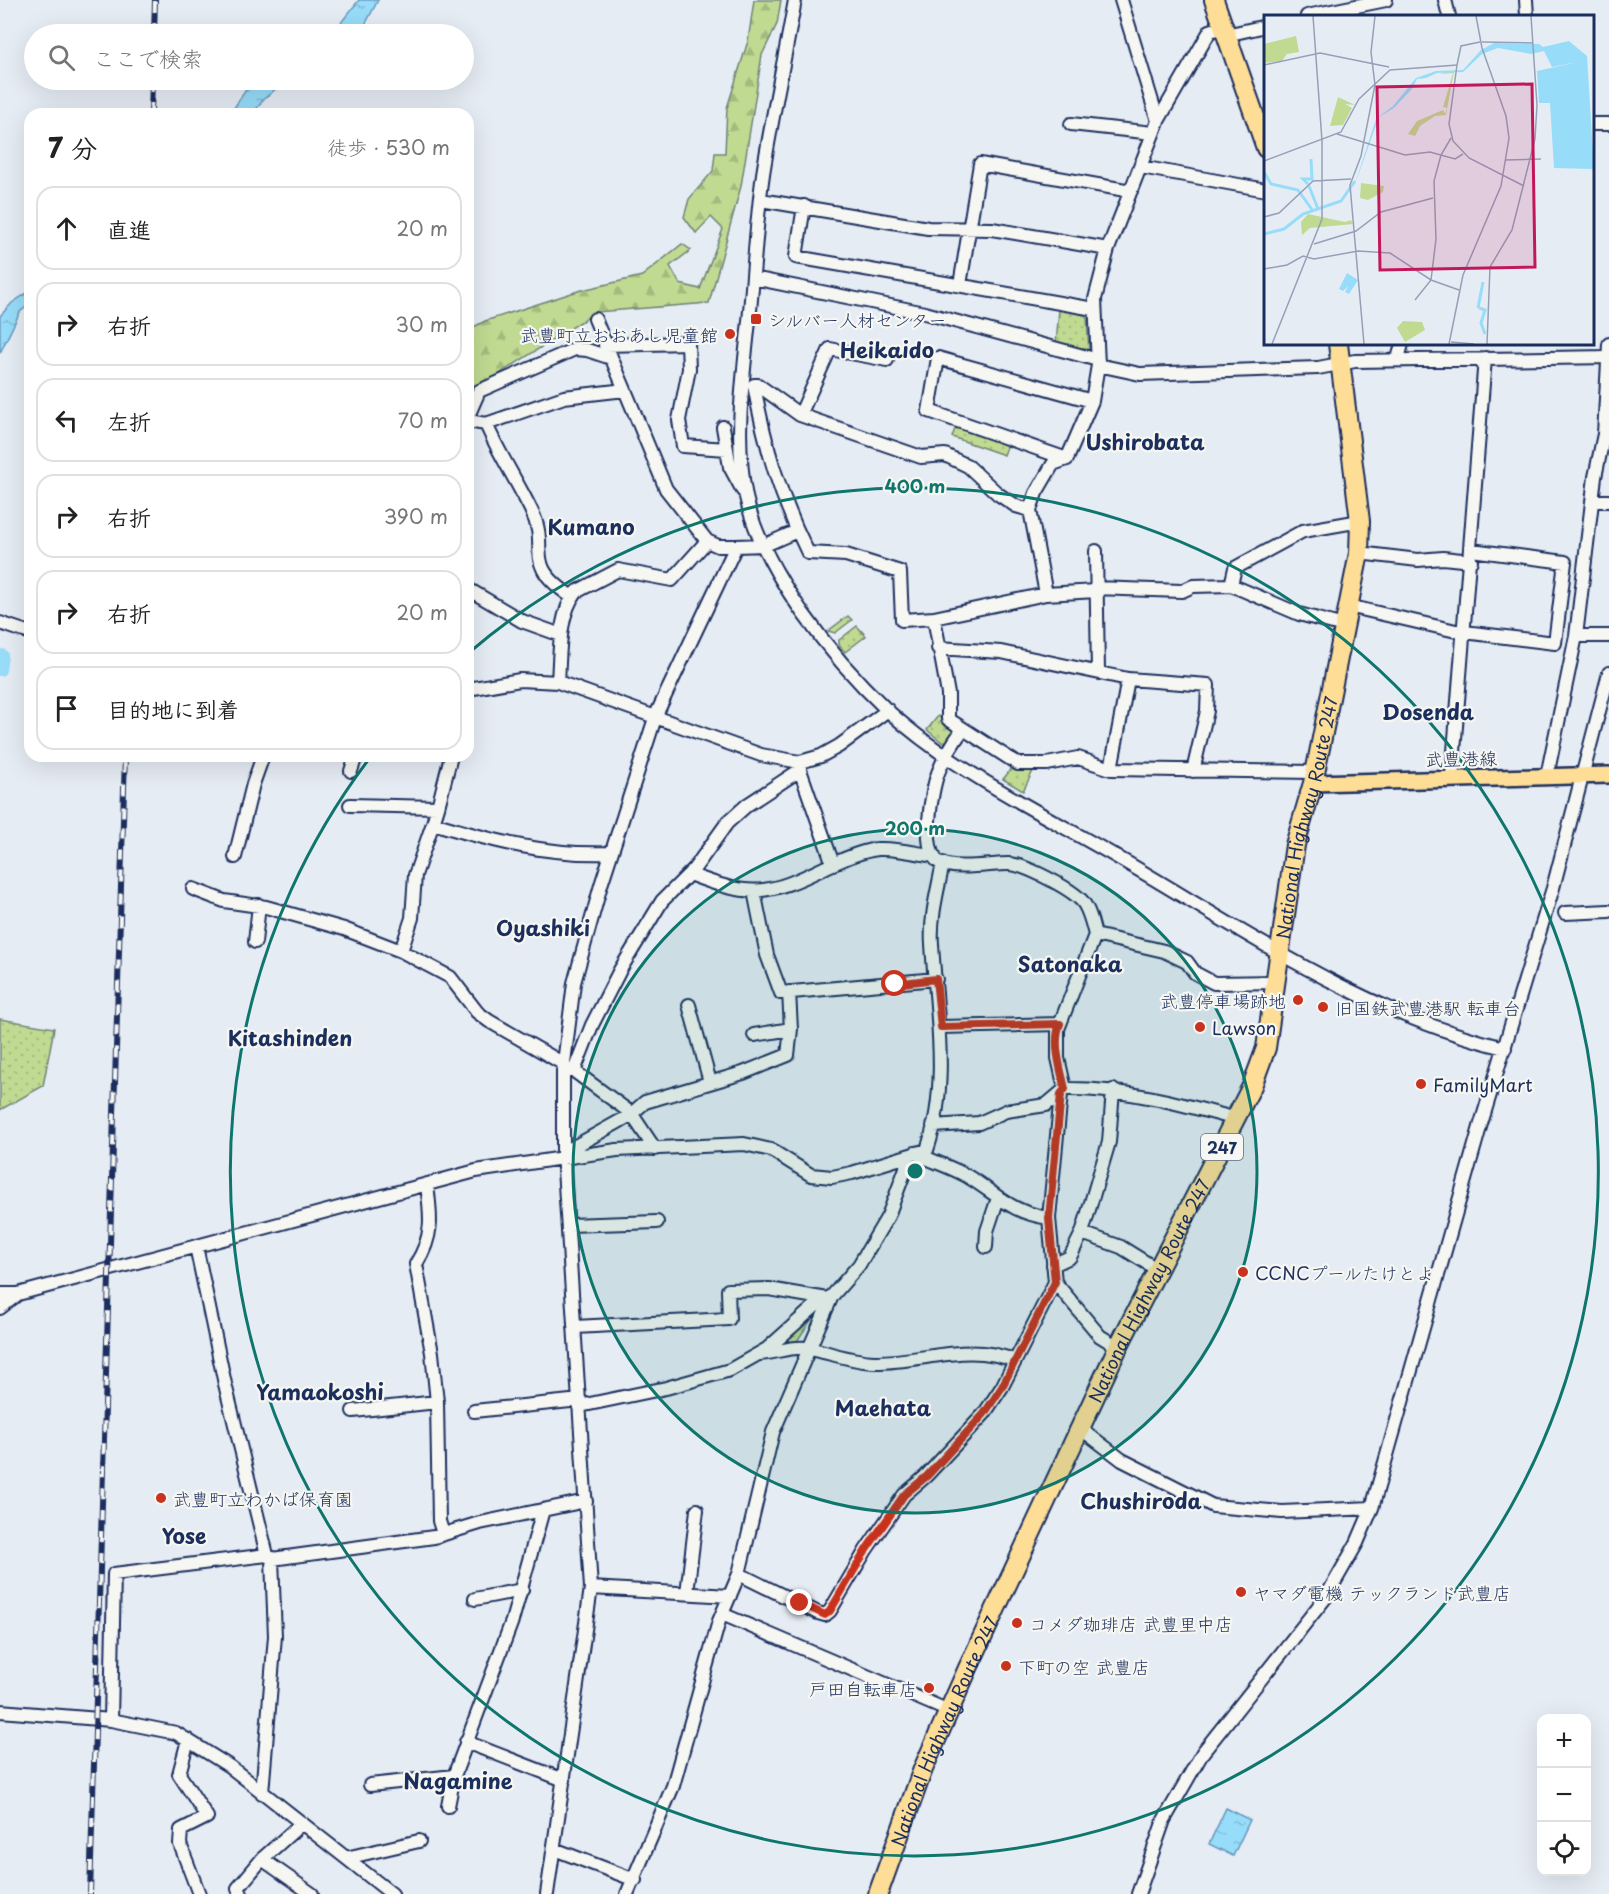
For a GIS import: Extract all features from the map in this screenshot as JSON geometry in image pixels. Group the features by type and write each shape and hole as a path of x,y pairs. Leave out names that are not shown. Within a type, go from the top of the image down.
{"highway":[{"path":"1214,0 1264,142"},
{"name":"National Highway Route 247","path":"878,1894 923,1769 949,1711 1119,1347 1252,1086 1266,1047 1295,845 1314,777 1359,553 1360,520 1338,345"}],"main road":[{"name":"武豊港線","path":"1314,777 1609,775"}],"street":[{"path":"747,498 740,430 753,278 761,200 795,0"},
{"path":"1121,0 1156,127"},
{"path":"1312,15 1386,0"},
{"path":"1445,0 1449,15"},
{"path":"1526,0 1527,15"},
{"path":"1046,594 1030,510 1036,493 1053,464 1067,459 1092,401 1098,362 1094,309 1108,249 1156,127 1210,31 1264,26"},
{"path":"1071,124 1156,127"},
{"path":"960,285 980,164 1131,191"},
{"path":"1140,167 1264,190"},
{"path":"761,200 928,228 992,229 1108,249"},
{"path":"804,206 796,257 1094,309"},
{"path":"753,278 925,314 1140,374 1174,371 1262,372 1318,368 1354,361 1398,359 1609,357"},
{"path":"596,319 666,489 707,541 718,546 765,545 797,531"},
{"path":"605,345 688,343 689,369 679,420 683,446 727,449"},
{"path":"1547,776 1576,636 1604,434 1609,344"},
{"path":"1398,359 1402,345"},
{"path":"474,404 479,392 575,349 587,350 611,358"},
{"path":"800,415 830,349 887,360"},
{"path":"1067,459 929,411 938,358 1092,401"},
{"path":"1452,777 1485,358"},
{"path":"1030,510 1016,506 998,494 968,466 945,455 921,457 800,415 758,385 754,385 762,430 776,483 808,553 846,555 900,572 902,620 934,618 1046,594 1096,589 1182,591 1193,586 1231,585 1299,614 1344,626"},
{"path":"474,420 486,424 564,397 625,390"},
{"path":"486,424 504,464 532,512 538,532 540,566 552,584 572,597"},
{"path":"762,430 723,429 730,467 747,498 765,545 779,573 812,626 837,658 888,710 945,756 1280,954 1404,1015 1478,1042 1505,1048"},
{"path":"1593,501 1609,501"},
{"path":"1231,585 1235,568 1289,537 1314,528 1360,520"},
{"path":"558,682 561,635 572,597 594,581 618,570 672,580 707,541"},
{"path":"547,1894 591,1588 563,1156 574,983 581,951 656,715 736,546"},
{"path":"1096,551 1098,671"},
{"path":"1348,606 1465,632 1555,643 1565,562 1471,556 1418,560 1359,553"},
{"path":"474,593 522,621 561,635"},
{"path":"934,618 948,694 948,719 1018,764 1047,764 1078,758 1111,770 1193,771 1314,777"},
{"path":"0,623 24,631"},
{"path":"1576,636 1609,636"},
{"path":"938,648 1001,652 1128,679 1208,685 1208,711 1193,771"},
{"path":"1138,1894 1164,1820 1203,1752 1326,1597 1357,1543 1372,1508 1553,888 1609,673"},
{"path":"1111,770 1128,679"},
{"path":"474,688 520,680 558,682 656,715 761,755 800,766"},
{"path":"567,1069 640,935 662,901 689,874 727,824 740,811 800,766 830,751 888,710"},
{"path":"0,1294 18,1294 427,1185 453,1176 563,1156 616,1150 753,1145 771,1150 819,1177 852,1173 927,1150 933,1126 941,1027 932,925 939,859 929,836 929,819 937,775 945,756 963,729"},
{"path":"235,857 253,784 261,762"},
{"path":"351,771 354,762"},
{"path":"401,951 412,918 416,875 449,762"},
{"path":"800,766 833,864"},
{"path":"350,805 438,807"},
{"path":"433,823 493,840 552,853 611,853"},
{"path":"689,874 713,883 754,891 769,891 787,886 833,864 879,849 978,867 1011,864 1053,881 1082,902 1092,920 1095,935 1058,1029 1058,1058 1063,1091 1049,1218 1055,1282 1100,1336 1119,1347"},
{"path":"193,889 224,901 259,905 344,929 401,951 450,977 477,1012 631,1113 656,1149"},
{"path":"754,891 767,955 781,993 936,979"},
{"path":"255,942 259,905"},
{"path":"1565,913 1609,911"},
{"path":"1095,935 1164,951 1187,962 1195,973 1214,983 1277,982"},
{"path":"563,1156 645,1102 743,1073 788,1055 791,1029 789,992"},
{"path":"689,1005 710,1082"},
{"path":"941,1027 1060,1024"},
{"path":"754,1035 791,1029"},
{"path":"933,1126 979,1123 1006,1110 1046,1105 1063,1091 1113,1090 1177,1103 1236,1119"},
{"path":"1053,1265 1070,1257 1082,1233 1109,1143 1113,1090"},
{"path":"911,1154 966,1176 1010,1207 1029,1215 1049,1218"},
{"path":"474,1411 580,1403 666,1388 730,1370 767,1349 829,1297 872,1246 895,1198 911,1154"},
{"path":"427,1185 430,1233 428,1246 417,1264 432,1353 437,1402 439,1521 443,1534"},
{"path":"987,1247 987,1231 998,1198"},
{"path":"644,1221 644,1235"},
{"path":"568,1225 657,1221"},
{"path":"1082,1233 1122,1247 1158,1270"},
{"path":"196,1246 225,1384 270,1557 275,1636 262,1793"},
{"path":"739,1574 818,1614 825,1615 830,1611 866,1550 904,1495 927,1476 984,1414 1002,1387 1055,1282"},
{"path":"575,1327 729,1319 728,1290 769,1289 829,1297"},
{"path":"0,1308 18,1294"},
{"path":"627,1894 635,1881 673,1786 692,1725 699,1685 722,1614 739,1574 773,1432 829,1297"},
{"path":"755,1354 808,1349 830,1356 873,1362 946,1353 997,1353 1015,1361"},
{"path":"353,1411 437,1402"},
{"path":"1080,1428 1122,1460 1213,1506 1282,1512 1372,1508"},
{"path":"111,1720 114,1574 270,1557 443,1534 586,1501"},
{"path":"448,1806 454,1776 522,1590 543,1510"},
{"path":"687,1593 697,1510"},
{"path":"591,1588 730,1596"},
{"path":"475,1599 522,1590"},
{"path":"722,1614 949,1711"},
{"path":"0,1711 111,1720 155,1727 188,1740 229,1766 392,1894"},
{"path":"188,1740 179,1774 207,1817 181,1830 180,1844 199,1894"},
{"path":"466,1742 564,1780"},
{"path":"369,1785 454,1776"},
{"path":"241,1894 238,1888 262,1859 302,1823"},
{"path":"346,1858 419,1841"},
{"path":"554,1849 635,1881"},
{"path":"262,1859 312,1894"}],"green space":[{"path":"754,0 781,0 777,24 762,55 741,186 709,303 596,312 474,390 474,327 485,321 578,291 642,276 682,244 691,250 670,266 680,284 700,289 723,229 711,217 696,233 684,217 689,199 713,171 715,153 725,153 727,108 748,41"},
{"path":"1059,309 1084,313 1087,318 1089,353 1056,344"},
{"path":"956,426 1008,444 1004,455 952,437"},
{"path":"848,616 852,620 835,633 828,631"},
{"path":"857,626 866,636 845,652 839,645 839,640"},
{"path":"938,716 951,726 953,733 947,743 942,742 927,730"},
{"path":"1014,766 1034,769 1023,791 1003,779"},
{"path":"0,1019 54,1028 43,1086 0,1110"},
{"path":"817,1311 795,1344 775,1344"}],"water":[{"path":"359,0 378,0 365,24 340,24"},
{"path":"274,90 257,108 234,108 245,91"},
{"path":"24,295 24,309 20,312 0,353 0,316 12,303"},
{"path":"1226,1808 1250,1820 1233,1856 1209,1844"}],"waterway":[{"path":"0,670 2,655"}],"railway":[{"path":"154,24 155,0"},
{"path":"151,108 152,90"},
{"path":"90,1894 125,762"}],"place":[{"name":"シルバー人材センター","path":"756,319"},
{"name":"武豊町立おおあし児童館","path":"730,334"},
{"name":"武豊停車場跡地","path":"1298,1000"},
{"name":"旧国鉄武豊港駅 転車台","path":"1323,1007"},
{"name":"Lawson","path":"1200,1027"},
{"name":"FamilyMart","path":"1421,1084"},
{"name":"CCNCプールたけとよ","path":"1243,1272"},
{"name":"武豊町立わかば保育園","path":"161,1498"},
{"name":"ヤマダ電機 テックランド武豊店","path":"1241,1592"},
{"name":"コメダ珈琲店 武豊里中店","path":"1017,1623"},
{"name":"下町の空 武豊店","path":"1006,1666"},
{"name":"戸田自転車店","path":"929,1688"}],"district":[{"name":"Heikaido","path":"887,349"},
{"name":"Ushirobata","path":"1145,441"},
{"name":"Kumano","path":"591,526"},
{"name":"Dosenda","path":"1428,711"},
{"name":"Oyashiki","path":"543,927"},
{"name":"Satonaka","path":"1070,963"},
{"name":"Kitashinden","path":"290,1037"},
{"name":"Yamaokoshi","path":"320,1391"},
{"name":"Maehata","path":"883,1407"},
{"name":"Chushiroda","path":"1141,1500"},
{"name":"Yose","path":"184,1535"},
{"name":"Nagamine","path":"458,1780"}],"route":[{"path":"800,1603 818,1614 825,1615 830,1611 866,1550 904,1495 927,1476 984,1414 1002,1387 1055,1282 1049,1218 1061,1094 1065,1089 1058,1058 1060,1024 941,1027 936,979 895,984"}]}
